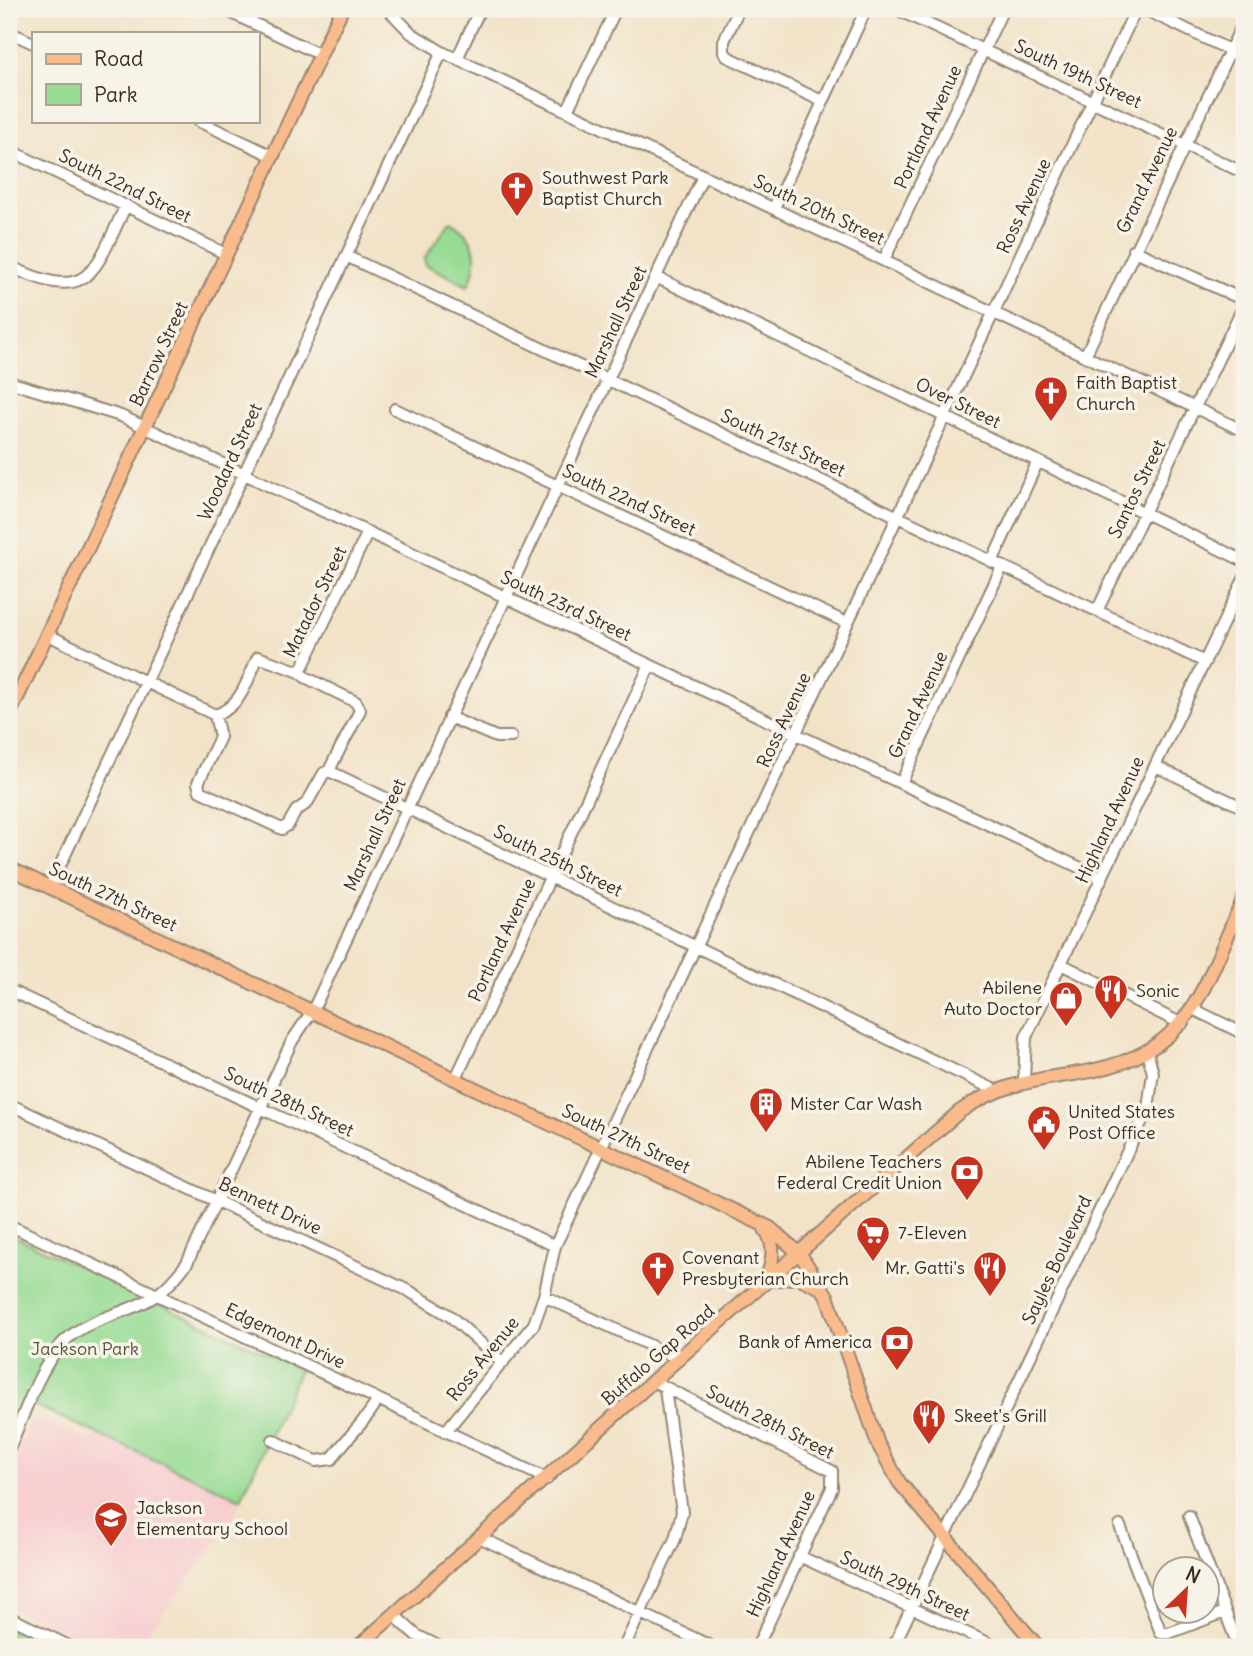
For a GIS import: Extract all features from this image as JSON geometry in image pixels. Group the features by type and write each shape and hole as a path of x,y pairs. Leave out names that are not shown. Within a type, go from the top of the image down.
{"main road":[{"name":"Barrow Street","path":"9,715 342,9"},
{"name":"South 27th Street","path":"9,868 760,1223 800,1254 822,1289 840,1327 878,1444 899,1482 1036,1647"},
{"path":"1147,1052 1182,1024 1193,1009 1244,898"},
{"name":"Buffalo Gap Road","path":"358,1647 653,1381 959,1112 995,1090 1024,1080 1103,1069 1128,1062 1147,1052"},
{"path":"760,1223 772,1239 773,1247 767,1283 797,1277 822,1289"}],"street":[{"path":"223,9 321,55"},
{"name":"South 20th Street","path":"388,9 411,33 442,52 1244,431"},
{"path":"457,59 480,9"},
{"path":"567,111 615,9"},
{"path":"739,9 724,41 724,52 822,101"},
{"path":"774,208 866,9"},
{"name":"South 19th Street","path":"896,9 1244,173"},
{"name":"Portland Avenue","path":"884,260 1003,9"},
{"name":"Ross Avenue","path":"445,1432 530,1330 544,1296 555,1246 1136,9"},
{"path":"1144,9 1244,57"},
{"name":"Grand Avenue","path":"1085,356 1244,20"},
{"path":"9,32 32,43"},
{"name":"Woodard Street","path":"50,887 442,52"},
{"path":"200,122 273,156"},
{"name":"South 22nd Street","path":"9,150 226,254"},
{"name":"Marshall Street","path":"9,1448 46,1368 60,1346 90,1323 156,1296 173,1282 187,1263 292,1041 313,1010 704,176"},
{"path":"9,265 56,285 74,283 90,272 103,254 126,205"},
{"path":"1133,250 1244,302"},
{"name":"South 21st Street","path":"346,256 1205,662"},
{"name":"Over Street","path":"656,277 1244,561"},
{"name":"Santos Street","path":"1097,611 1196,408 1244,302"},
{"name":"South 23rd Street","path":"9,382 60,399 100,408 144,426 1102,878"},
{"name":"South 22nd Street","path":"395,409 848,623"},
{"name":"Grand Avenue","path":"901,783 997,564 1038,461"},
{"name":"Matador Street","path":"329,771 343,738 349,735 360,710 356,702 300,672 368,532"},
{"name":"Highland Avenue","path":"1024,1080 1023,1055 1026,1037 1244,579"},
{"path":"46,634 215,715 227,711 237,702 258,657 300,672"},
{"name":"Portland Avenue","path":"456,1078 650,665"},
{"path":"215,715 220,737 198,783 200,791 218,800 282,829 288,825 296,811 307,803 324,773 329,771"},
{"path":"449,717 496,737 511,737"},
{"path":"1155,765 1244,808"},
{"name":"South 25th Street","path":"329,771 995,1090"},
{"path":"1060,964 1182,1024"},
{"name":"South 28th Street","path":"9,990 555,1246"},
{"path":"1193,1009 1244,1034"},
{"name":"Sayles Boulevard","path":"892,1647 1148,1108 1153,1073 1147,1052"},
{"name":"Bennett Drive","path":"9,1104 432,1303 503,1363"},
{"name":"Edgemont Drive","path":"9,1225 547,1479"},
{"path":"544,1296 679,1359"},
{"name":"South 28th Street","path":"653,1381 829,1468 833,1475"},
{"path":"624,1647 675,1539 682,1512 665,1389"},
{"path":"273,1440 316,1461 332,1459 348,1436 368,1418 377,1399"},
{"name":"Highland Avenue","path":"757,1647 832,1488 833,1475"},
{"path":"1189,1516 1237,1643 1244,1647"},
{"path":"1120,1526 1161,1633 1169,1633 1225,1612"},
{"path":"481,1538 713,1647"},
{"name":"South 29th Street","path":"799,1556 997,1647"},
{"path":"394,1615 416,1635 440,1647"},
{"path":"9,1617 71,1647"}],"shaded area":[{"name":"Jackson Elementary School","path":"34,1414 86,1439 97,1434 241,1499 231,1523 137,1647 91,1647 9,1607 9,1468"}],"green space":[{"path":"450,222 466,234 474,249 474,267 468,286 426,265 424,259"},
{"name":"Jackson Park","path":"9,1234 300,1369 241,1499 27,1402 9,1438"},
{"path":"9,1626 51,1647 9,1647"}],"place":[{"name":"Southwest Park Baptist Church","path":"517,218"},
{"name":"Faith Baptist Church","path":"1051,423"},
{"name":"Sonic","path":"1111,1021"},
{"name":"Abilene Auto Doctor","path":"1066,1028"},
{"name":"Mister Car Wash","path":"766,1134"},
{"name":"United States Post Office","path":"1044,1152"},
{"name":"Abilene Teachers Federal Credit Union","path":"967,1202"},
{"name":"7-Eleven","path":"873,1263"},
{"name":"Covenant Presbyterian Church","path":"658,1298"},
{"name":"Mr. Gatti's","path":"990,1298"},
{"name":"Bank of America","path":"897,1372"},
{"name":"Skeet's Grill","path":"929,1446"},
{"name":"Jackson Elementary School","path":"111,1548"}]}
